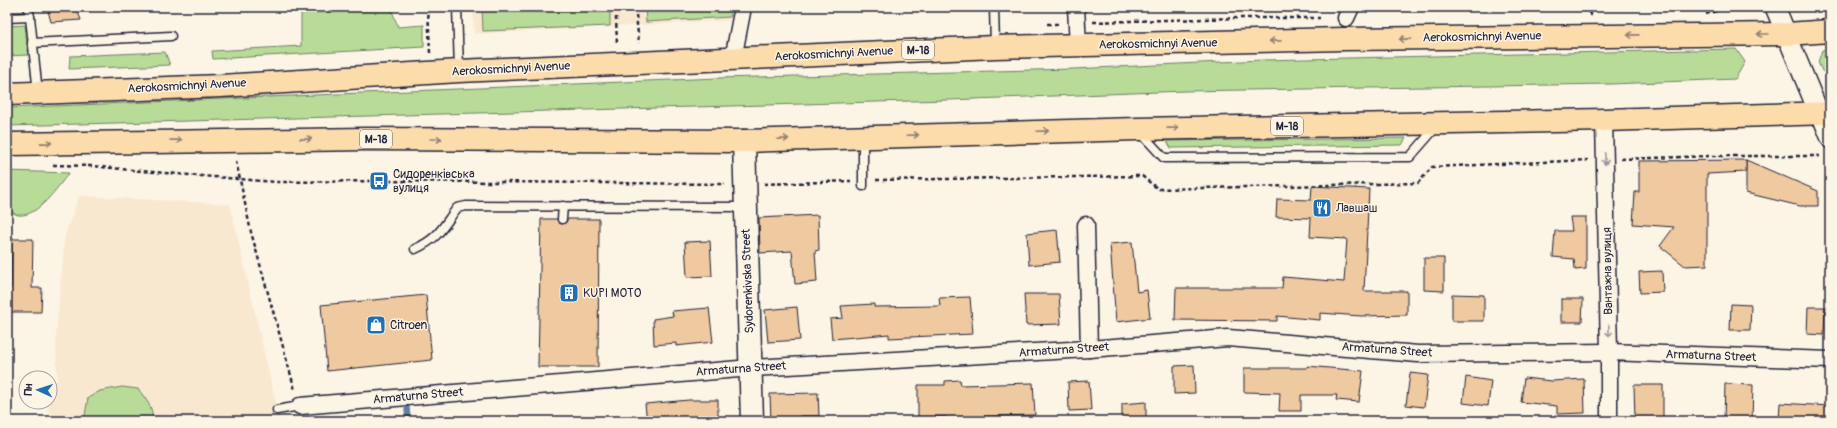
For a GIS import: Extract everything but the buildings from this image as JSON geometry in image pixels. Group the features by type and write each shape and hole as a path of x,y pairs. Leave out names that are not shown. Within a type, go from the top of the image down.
{"main road":[{"name":"Aerokosmichnyi Avenue","path":"7,94 221,86 459,71 995,47 1344,39 1788,34 1830,31"},
{"name":"М-18","path":"7,144 366,139 744,141 863,136 1137,129 1439,124 1825,113"},
{"name":"Sydorenkivska Street","path":"744,141 752,421"}],"street":[{"path":"733,59 743,7"},
{"path":"1076,7 1078,46"},
{"path":"1776,7 1825,113 1830,140"},
{"name":"Вантажна вулиця","path":"1604,120 1609,421"},
{"path":"1086,225 1089,349"},
{"name":"Armaturna Street","path":"300,406 751,368 1089,349 1228,338 1418,354 1609,352 1830,360"}],"lane":[{"path":"28,7 38,93"},
{"path":"457,7 459,71"},
{"path":"994,7 995,47"},
{"path":"7,18 30,17"},
{"path":"32,44 171,36"},
{"path":"1137,129 1164,158 1410,157 1439,124"},
{"path":"863,136 863,183"},
{"path":"415,249 428,243 442,231 457,208 466,206 745,207"},
{"path":"562,219 563,206"},
{"path":"277,410 300,406"}],"path":[{"path":"428,7 431,56"},
{"path":"1584,7 1591,15 1597,7"},
{"path":"636,15 640,47"},
{"path":"616,17 618,50"},
{"path":"50,165 92,166 274,182 387,181 745,185 1142,176 1158,189 1418,183 1432,168 1712,156 1820,156"},
{"path":"236,157 251,232 300,406"}],"shaded area":[{"path":"473,7 737,7 734,20 474,34"},
{"path":"79,196 230,204 280,421 58,421 48,410 58,410 56,335 65,235"}],"green space":[{"path":"482,7 610,7 610,26 483,31"},
{"path":"645,7 733,7 730,17 646,22"},
{"path":"1370,7 1555,7 1368,11"},
{"path":"391,8 398,27 424,25 424,47 213,59 212,51 301,46 301,13"},
{"path":"25,25 28,55 7,56 7,26"},
{"path":"1736,49 1745,62 1735,79 1611,84 1185,91 948,100 7,126 7,108 718,78 1073,69 1263,60"},
{"path":"1830,49 1830,74 1822,71 1818,62 1822,50"},
{"path":"165,52 170,65 69,69 70,56"},
{"path":"1406,138 1402,145 1171,148 1167,141"},
{"path":"7,171 69,173 47,200 33,212 25,215 18,215 7,209"},
{"path":"122,387 138,389 151,408 153,417 152,421 88,421 85,415 88,398 100,391"}],"waterway":[{"path":"407,408 408,421"}],"place":[{"name":"Сидоренківська вулиця","path":"379,181"},
{"name":"Лавшаш","path":"1322,208"},
{"name":"KUPI MOTO","path":"569,293"},
{"name":"Citroen","path":"376,325"}]}
